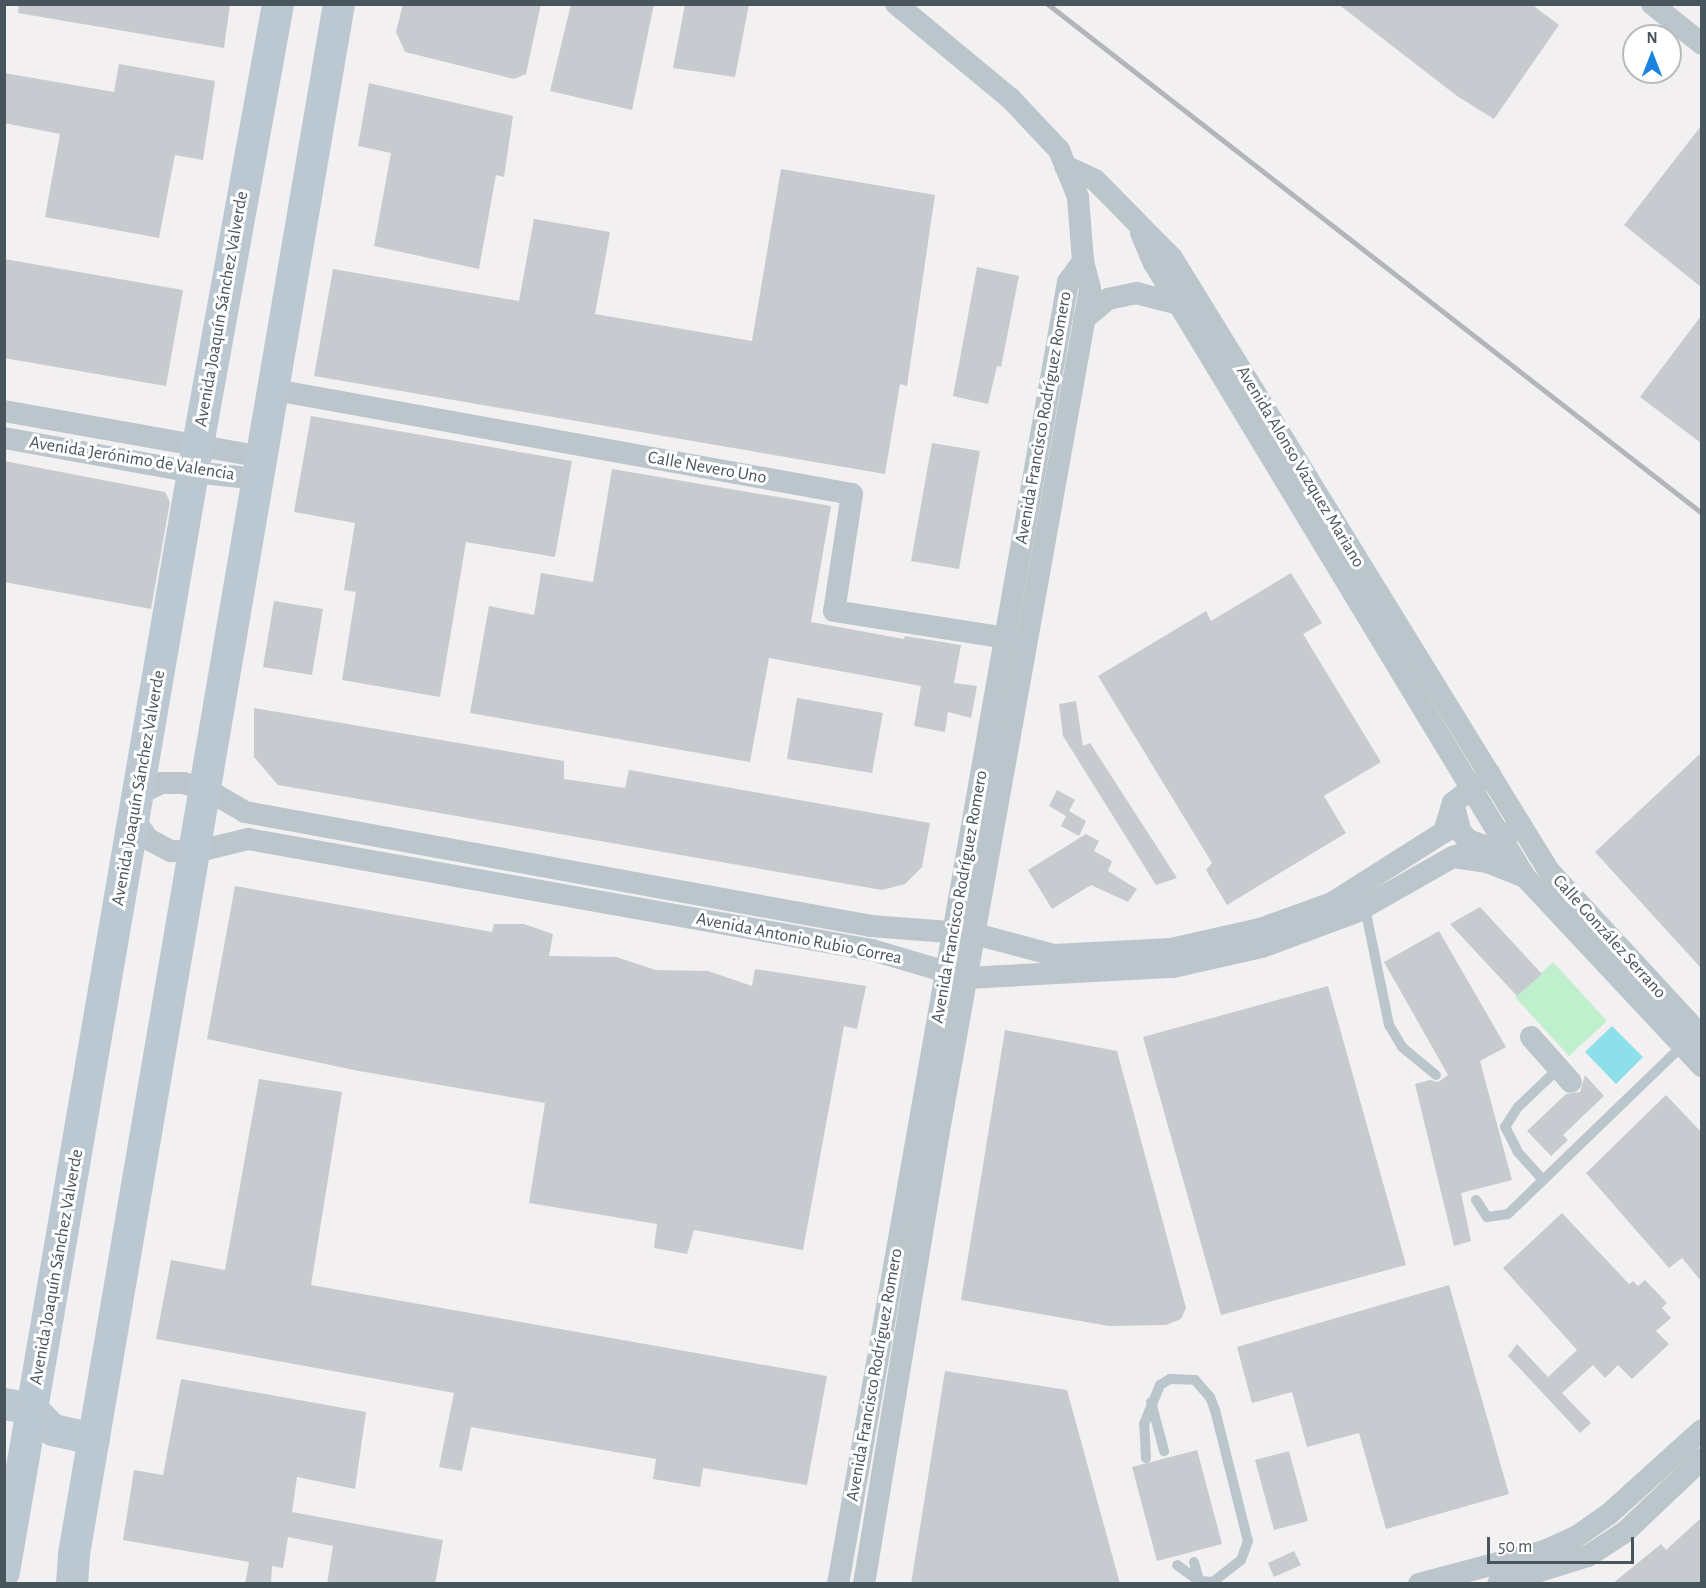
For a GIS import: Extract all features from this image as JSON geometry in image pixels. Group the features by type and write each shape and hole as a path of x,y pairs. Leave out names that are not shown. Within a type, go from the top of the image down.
{"main road":[{"name":"Avenida Joaquín Sánchez Valverde","path":"4,1572 22,1424 38,1370 196,459 278,4"},
{"path":"72,1584 94,1439 339,10"},
{"path":"4,1394 18,1390 38,1370"},
{"path":"22,1424 94,1439"}],"street":[{"path":"896,4 1011,99 1059,150 1078,197 1083,261"},
{"path":"1652,4 1701,44"},
{"path":"1065,166 1095,180 1136,221"},
{"name":"Avenida Alonso Vazquez Mariano","path":"1136,221 1154,263 1472,789 1501,847"},
{"name":"Avenida Alonso Vazquez Mariano","path":"1136,221 1172,258 1506,800"},
{"name":"Avenida Francisco Rodríguez Romero","path":"964,933 1090,288 1083,261"},
{"name":"Avenida Francisco Rodríguez Romero","path":"864,1584 964,933 1005,638 1068,282 1083,261"},
{"path":"1084,319 1108,299 1136,293 1179,304"},
{"name":"Calle Nevero Uno","path":"275,390 852,494 834,611 1005,638"},
{"name":"Avenida Jerónimo de Valencia","path":"4,411 196,459"},
{"name":"Avenida Jerónimo de Valencia","path":"4,438 261,468"},
{"path":"1490,774 1453,803 1440,835 1453,857 1487,862 1525,877"},
{"name":"Avenida Antonio Rubio Correa","path":"1120,961 992,977 957,975 872,950 248,839 195,852 171,852 155,843 136,807 162,783 206,789 245,812 871,926 964,933 1054,955 1120,961 1173,967 1262,947 1453,857 1501,847 1520,823"},
{"name":"Calle González Serrano","path":"1506,800 1550,871 1692,1042 1701,1066"},
{"path":"1453,803 1461,832 1468,840 1501,847"},
{"name":"Avenida Antonio Rubio Correa","path":"1356,904 1440,835"},
{"name":"Calle González Serrano","path":"1501,847 1525,877 1692,1042"},
{"name":"Avenida Francisco Rodríguez Romero","path":"916,962 914,943 921,929"},
{"path":"992,977 1002,960 1003,942"},
{"name":"Avenida Francisco Rodríguez Romero","path":"838,1584 957,975"},
{"path":"1531,1037 1565,1075"},
{"path":"1419,1584 1544,1551 1576,1538 1610,1514 1701,1430"},
{"path":"1498,1584 1588,1556 1625,1532 1701,1459"}],"lane":[{"path":"1356,904 1389,1025 1402,1047 1436,1075"},
{"path":"1476,1200 1488,1216 1496,1218 1508,1214 1692,1042"},
{"path":"1543,1180 1518,1152 1505,1126 1518,1107 1565,1075"},
{"path":"1146,1458 1144,1424 1151,1401 1160,1385 1183,1377 1195,1380 1210,1397 1248,1541 1241,1560 1214,1583 1199,1581 1177,1565"},
{"path":"1151,1401 1164,1451"},
{"path":"1194,1562 1199,1581"}],"green space":[{"path":"1553,962 1607,1021 1569,1056 1515,997"}],"water":[{"path":"1612,1026 1643,1057 1616,1084 1585,1052"}],"building":[{"path":"19,4 230,4 224,48 18,13"},
{"path":"403,4 541,4 526,74 514,79 405,52 396,32"},
{"path":"571,4 654,4 632,110 550,91"},
{"path":"685,4 749,4 735,77 673,68"},
{"path":"1338,4 1531,4 1559,25 1494,119 1457,96"},
{"path":"119,64 215,81 203,160 175,155 159,238 45,217 60,134 4,123 4,73 114,92"},
{"path":"369,83 513,116 504,177 496,175 479,269 374,246 391,153 358,146"},
{"path":"1701,126 1701,287 1624,225"},
{"path":"781,169 935,195 907,386 900,384 885,474 314,376 333,269 519,301 534,219 610,232 595,314 752,341"},
{"path":"4,259 183,290 166,386 4,358"},
{"path":"977,267 1019,276 1001,367 997,366 988,404 953,396"},
{"path":"1701,316 1701,443 1640,397"},
{"path":"311,416 572,461 555,557 466,542 440,697 342,680 356,592 344,590 355,523 294,512"},
{"path":"932,443 980,451 959,569 911,561"},
{"path":"4,461 165,492 170,502 151,609 4,582"},
{"path":"612,469 831,506 811,622 904,639 905,636 961,645 954,683 977,686 971,718 948,712 945,732 914,726 921,686 769,658 750,762 470,713 489,606 534,615 541,573 593,582"},
{"path":"1291,573 1322,623 1303,634 1381,762 1324,796 1346,833 1227,905 1206,870 1212,863 1098,676 1206,611 1211,621"},
{"path":"274,601 323,609 312,675 263,667"},
{"path":"797,698 883,713 872,773 787,759"},
{"path":"1076,701 1083,746 1090,743 1177,878 1156,885 1063,736 1059,704"},
{"path":"254,708 564,761 564,779 625,788 629,770 930,823 922,867 905,884 882,890 278,785 254,757"},
{"path":"1701,753 1701,968 1595,852"},
{"path":"1057,790 1075,800 1069,811 1086,821 1079,836 1061,826 1066,816 1049,806"},
{"path":"1086,834 1099,841 1094,851 1112,861 1108,871 1137,889 1128,902 1091,885 1052,909 1028,870"},
{"path":"235,886 492,932 494,924 524,924 553,934 549,956 616,957 656,970 708,971 752,986 755,969 866,986 857,1029 844,1026 803,1250 694,1230 687,1254 654,1248 657,1224 529,1203 545,1103 359,1071 207,1039"},
{"path":"1480,907 1542,974 1517,996 1450,924"},
{"path":"1439,931 1506,1047 1480,1061 1512,1180 1461,1193 1471,1241 1454,1246 1415,1084 1430,1080 1438,1082 1448,1075 1384,962"},
{"path":"1328,986 1406,1265 1221,1315 1143,1037"},
{"path":"1005,1030 1117,1051 1186,1308 1181,1319 1166,1325 1109,1326 961,1300"},
{"path":"1585,1075 1604,1096 1563,1135 1568,1140 1551,1156 1527,1131 1566,1094 1580,1092"},
{"path":"259,1079 342,1092 311,1285 827,1376 807,1485 703,1468 700,1487 653,1479 656,1459 471,1427 462,1471 439,1467 454,1393 156,1339 171,1260 225,1270"},
{"path":"1666,1095 1701,1132 1701,1281 1682,1258 1669,1268 1586,1173"},
{"path":"1562,1213 1629,1284 1633,1281 1638,1286 1645,1280 1667,1303 1662,1308 1671,1318 1656,1331 1669,1344 1632,1379 1618,1365 1605,1378 1593,1365 1562,1393 1591,1423 1580,1433 1508,1356 1517,1344 1548,1377 1577,1350 1503,1268"},
{"path":"1449,1285 1509,1494 1386,1529 1359,1433 1307,1447 1292,1392 1252,1403 1237,1347"},
{"path":"945,1371 1067,1390 1120,1584 911,1584"},
{"path":"181,1379 366,1412 355,1489 297,1477 292,1512 443,1540 435,1584 327,1584 333,1546 288,1537 283,1568 272,1566 271,1584 245,1584 249,1562 123,1540 134,1470 163,1475"},
{"path":"1197,1450 1222,1544 1157,1561 1132,1467"},
{"path":"1289,1451 1308,1521 1274,1530 1255,1460"},
{"path":"1701,1518 1701,1584 1612,1584 1661,1544 1666,1550"},
{"path":"1294,1551 1301,1565 1274,1577 1268,1563"}],"railway":[{"path":"1048,4 1702,513"}]}
